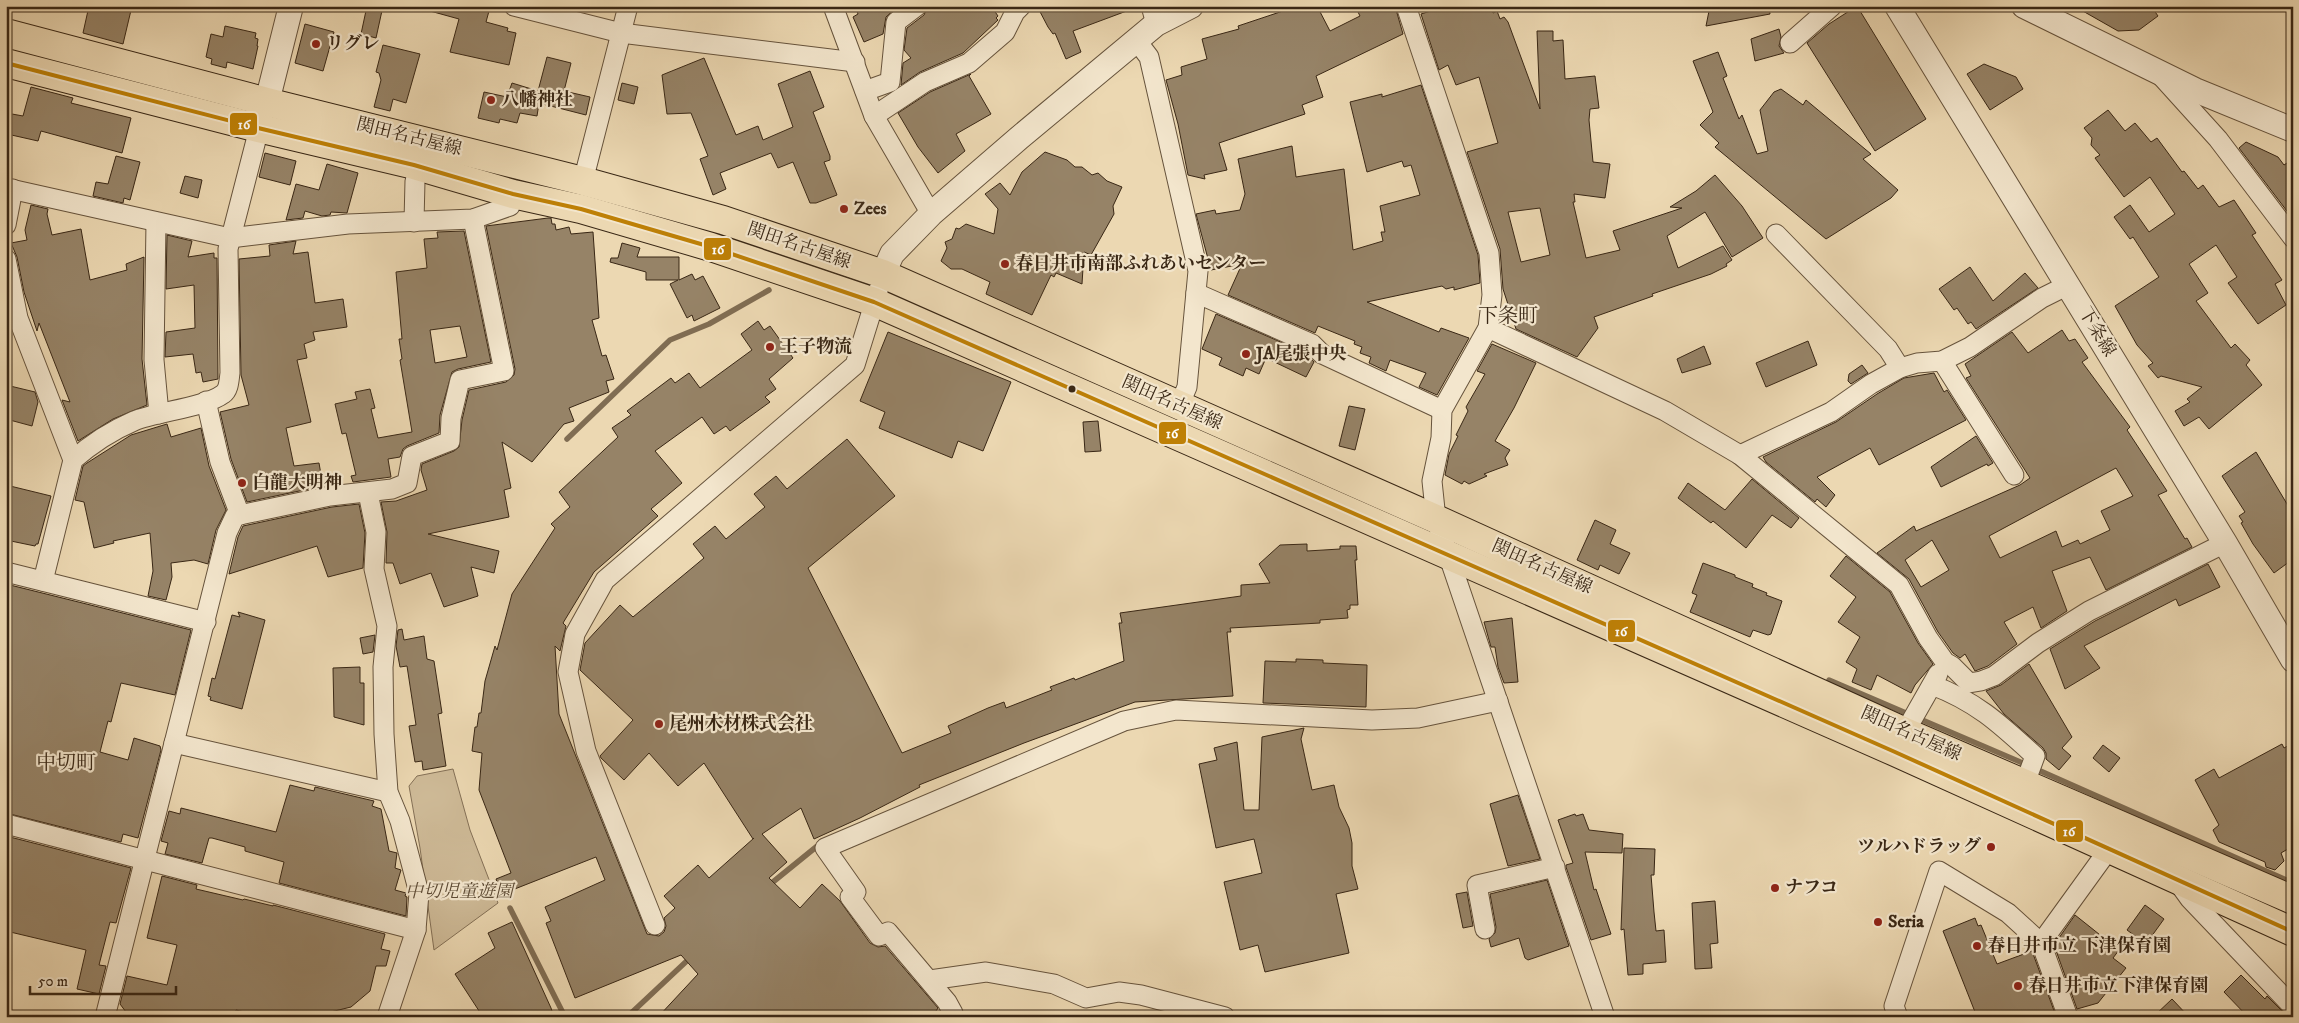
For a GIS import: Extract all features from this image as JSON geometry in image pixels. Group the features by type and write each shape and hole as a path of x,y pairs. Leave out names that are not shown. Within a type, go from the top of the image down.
{"main road":[{"name":"関田名古屋線","path":"6,33 267,102 583,181 723,220 883,274 1436,519 1906,732 2293,900"},
{"name":"関田名古屋線","path":"6,63 258,128 414,165 513,194 581,209 711,247 874,302 2109,848 2293,932"}],"street":[{"path":"43,581 73,460 83,451 124,426 206,401 223,394 228,387 230,373 228,249 291,6"},
{"path":"514,6 621,33 855,62"},
{"path":"583,181 628,6"},
{"path":"833,6 874,116 931,214"},
{"path":"865,91 890,82 896,22 917,6"},
{"path":"874,116 925,82 970,63 1006,32 1015,12 1021,6"},
{"path":"655,925 586,750 568,672 575,634 605,580 855,365 883,274 892,254 931,214 1136,40 1153,15 1191,6"},
{"path":"1406,6 1489,253 1492,296 1488,328 1442,410 1441,438 1432,480 1436,519 1605,1017"},
{"path":"1790,42 1832,6"},
{"name":"下条線","path":"1897,6 2225,543 2293,660"},
{"path":"2024,6 2195,90 2293,130"},
{"path":"1136,40 1149,57 1198,270 1187,387 1179,406"},
{"path":"2156,72 2218,139 2293,238"},
{"path":"414,222 415,181"},
{"path":"6,224 9,188 230,238 348,224 473,219 510,206 513,194"},
{"path":"105,1017 227,533 235,516 330,496 392,490 407,482 412,456 450,441 451,418 460,380 504,371 473,219"},
{"path":"156,222 154,360 159,414"},
{"path":"1776,234 1888,349 1900,368"},
{"path":"6,259 12,316 73,460"},
{"path":"1740,455 1831,412 1871,384 1900,368 1918,363 1942,361 1970,347 2042,298 2068,284"},
{"path":"1196,293 1312,344 1322,354 1442,410"},
{"path":"1488,328 1664,411 1740,455 1899,585 1928,638 1945,662 1952,666 1963,689 2035,756 2025,783"},
{"path":"1942,361 2014,475"},
{"path":"206,401 220,462 240,515"},
{"path":"368,493 376,532 374,569 387,626 384,677 384,734 388,792 400,821 420,893 416,930 386,1017"},
{"path":"1932,685 1963,689 1994,676 2038,643 2089,611 2225,543"},
{"path":"6,572 206,622"},
{"path":"1906,732 1945,662"},
{"path":"948,1017 953,1013 930,980 888,932 879,936 850,897 856,892 825,848 1124,721 1154,714 1176,710 1372,720 1418,718 1498,701"},
{"path":"174,743 388,792"},
{"path":"6,824 416,930"},
{"path":"2041,943 2109,848"},
{"path":"1485,929 1478,885 1555,867"},
{"path":"1898,1017 1894,1006 1939,871 2008,913 2041,943 2068,1017"},
{"path":"2175,879 2190,899 2293,1007"},
{"path":"930,980 986,972 1054,984 1086,998 1119,992 1140,995 1225,1017"}],"green space":[{"name":"中切児童遊園","path":"453,769 470,830 498,903 434,950 420,848 409,786 417,776"}],"building":[{"path":"89,6 132,6 123,44 83,33"},
{"path":"367,6 383,6 376,38 361,34"},
{"path":"431,6 471,6 489,11 486,22 508,28 507,31 516,33 509,65 450,52 459,19 430,11"},
{"path":"855,6 898,6 886,17 883,34 864,42 853,17 858,14"},
{"path":"928,6 991,6 998,16 996,18 998,20 963,53 920,72 901,85 903,63 911,58 904,50 907,28 924,15"},
{"path":"1037,6 1131,6 1132,9 1073,31 1081,52 1066,59 1055,33 1053,34 1048,27"},
{"path":"1298,6 1317,6 1330,31 1360,16 1355,6 1395,6 1403,34 1316,76 1323,97 1302,105 1305,114 1219,143 1227,170 1204,175 1205,179 1188,175 1178,124 1166,80 1182,75 1181,67 1207,59 1202,39 1239,29 1238,26"},
{"path":"1433,6 1491,6 1493,13 1497,11 1500,19 1504,17 1508,22 1540,109 1537,31 1553,31 1553,41 1563,40 1565,79 1595,76 1599,108 1590,109 1589,120 1593,162 1610,164 1605,198 1574,194 1575,202 1573,202 1586,258 1620,250 1613,231 1682,208 1670,207 1696,191 1715,175 1742,206 1763,238 1732,257 1705,212 1667,236 1678,268 1723,246 1732,260 1726,264 1727,266 1711,274 1652,294 1653,296 1594,317 1598,328 1577,357 1516,329 1503,289 1500,249 1467,152 1498,143 1479,77 1456,85 1448,65 1439,70 1421,14 1434,10","holes":["1540,208 1550,255 1521,262 1508,212"]},
{"path":"1710,6 1769,6 1770,14 1706,26"},
{"path":"1857,6 1926,119 1875,151 1807,43 1829,24"},
{"path":"2074,6 2151,6 2158,16 2139,30 2118,31"},
{"path":"305,24 334,32 323,71 295,63"},
{"path":"225,26 256,33 255,38 258,39 258,46 253,69 227,62 226,68 211,64 212,59 206,57 211,34 223,37"},
{"path":"1779,29 1781,37 1779,46 1784,53 1755,61 1751,39"},
{"path":"383,45 420,54 406,103 393,99 390,111 374,107 381,80 379,73 376,72"},
{"path":"1718,52 1727,76 1723,78 1739,119 1742,115 1757,154 1768,151 1760,110 1774,92 1781,89 1803,105 1806,100 1871,154 1863,159 1898,190 1891,198 1826,239 1715,147 1719,143 1700,125 1713,112 1693,61"},
{"path":"547,57 571,63 564,91 590,97 586,115 539,103 537,116 520,113 517,123 500,119 499,123 478,118 484,92 507,97 512,83 538,91"},
{"path":"704,58 736,135 758,126 763,140 793,127 778,84 810,71 824,107 813,112 830,156 830,160 824,162 837,195 816,203 810,203 793,162 778,168 771,153 720,173 726,189 713,195 700,159 708,156 691,113 667,114 662,75"},
{"path":"1984,64 2016,77 2023,89 1990,110 1967,74"},
{"path":"971,74 969,76 991,114 956,134 965,151 938,173 918,147 898,113 930,92"},
{"path":"622,83 638,87 634,104 618,100"},
{"path":"1421,85 1478,255 1480,283 1454,290 1454,287 1446,289 1442,286 1367,302 1439,332 1441,328 1469,338 1437,395 1419,387 1426,373 1390,360 1386,371 1369,363 1371,357 1360,353 1362,347 1354,344 1355,341 1318,326 1315,333 1228,295 1242,264 1211,270 1196,214 1215,210 1216,214 1240,210 1245,194 1238,159 1292,146 1296,177 1344,169 1353,250 1383,241 1381,232 1385,232 1380,206 1420,195 1411,165 1404,167 1402,161 1367,172 1350,102 1382,94 1382,97"},
{"path":"31,87 73,98 71,103 131,118 122,153 41,131 38,141 7,134 12,114 23,116"},
{"path":"2108,110 2125,131 2135,123 2151,142 2157,138 2182,172 2184,171 2198,189 2203,185 2219,207 2234,200 2256,233 2252,235 2282,280 2275,284 2286,305 2258,324 2228,283 2237,277 2216,245 2189,264 2208,293 2196,301 2231,348 2235,344 2250,360 2246,365 2262,385 2209,429 2199,417 2184,426 2175,411 2190,402 2187,399 2202,387 2161,376 2158,378 2148,366 2153,363 2137,345 2115,306 2159,277 2133,237 2130,239 2114,217 2130,205 2149,232 2175,214 2150,177 2124,197 2095,158 2100,155 2091,145 2092,138 2084,128"},
{"path":"2246,142 2278,157 2284,165 2293,159 2293,219 2239,148"},
{"path":"1045,152 1067,160 1075,167 1082,167 1092,175 1098,173 1107,181 1122,187 1113,206 1114,214 1091,255 1084,252 1082,284 1056,273 1054,277 1051,275 1032,315 986,294 990,282 962,269 951,269 941,261 947,248 945,242 952,239 956,228 959,229 966,224 994,234 998,209 985,194 1000,183 1010,195 1022,172"},
{"path":"265,153 296,161 290,185 259,177"},
{"path":"116,156 140,162 130,200 124,198 123,203 93,196 96,182 108,184"},
{"path":"327,164 358,173 347,213 331,212 330,215 322,216 305,211 303,218 286,220 296,184 319,190"},
{"path":"185,176 202,180 198,198 180,193"},
{"path":"31,205 48,209 47,214 52,235 81,229 90,280 127,270 126,264 144,257 142,359 147,405 113,419 78,441 62,400 70,402 39,323 37,331 24,292 17,257 11,243 27,240 25,230"},
{"path":"551,218 556,230 569,227 571,234 593,232 599,318 592,320 602,356 606,355 614,379 606,381 609,392 569,408 574,421 564,424 532,462 502,442 511,488 504,490 509,517 428,534 499,551 494,573 471,567 478,596 444,607 431,573 400,584 393,563 386,563 387,532 381,502 396,501 427,490 421,470 422,464 454,451 459,447 462,420 469,390 506,382 514,375 515,369 486,226"},
{"path":"464,231 491,362 452,372 440,415 439,433 407,446 403,449 400,457 388,459 391,477 353,482 351,476 356,475 346,433 342,434 335,404 357,399 355,392 370,389 375,408 371,409 378,438 412,432 400,360 402,359 399,339 402,339 396,272 427,268 424,239 438,238 437,232","holes":["460,326 467,357 435,363 430,330"]},
{"path":"167,235 192,241 188,257 214,253 214,258 217,258 218,379 203,382 201,372 196,373 193,354 165,357 166,332 195,328 194,285 166,289"},
{"path":"296,241 293,254 308,252 315,303 343,299 347,327 313,332 315,340 304,344 307,358 297,360 311,422 286,428 294,466 319,463 323,486 247,502 231,459 220,412 249,405 241,375 239,259 270,256 269,245"},
{"path":"622,243 640,248 637,257 679,257 679,280 692,274 695,280 703,276 720,308 694,321 692,315 687,318 670,284 678,280 646,280 646,272 610,262 611,258 618,258"},
{"path":"1970,267 1993,301 2025,273 2038,288 1976,329 1971,322 1968,324 1957,308 1954,310 1939,289"},
{"path":"1216,314 1306,353 1314,362 1306,377 1266,358 1259,374 1246,368 1243,376 1219,365 1222,358 1202,349"},
{"path":"758,321 764,330 770,326 793,358 769,379 776,389 765,397 770,402 730,431 726,426 714,434 702,417 655,451 682,483 651,509 658,516 594,572 563,623 566,626 560,651 555,646 559,714 647,934 659,936 664,932 666,926 664,918 675,908 664,896 698,865 709,878 753,839 704,763 678,786 649,753 624,780 601,758 600,756 633,720 580,670 585,643 620,605 633,617 704,558 693,544 715,526 726,539 765,507 754,494 776,476 787,489 847,439 895,496 808,568 902,753 951,733 948,726 988,708 1004,702 1006,708 1052,690 1050,687 1074,678 1075,680 1124,661 1119,623 1122,623 1120,613 1241,596 1241,585 1270,583 1259,564 1280,545 1307,544 1307,551 1340,549 1340,546 1356,546 1358,605 1350,605 1350,609 1347,610 1348,618 1320,620 1320,623 1230,628 1231,632 1227,632 1233,696 1135,702 1024,743 919,785 920,787 860,818 814,839 801,808 762,834 787,862 769,878 800,908 822,884 840,901 870,943 878,947 885,946 938,1008 932,1017 658,1017 698,974 681,955 575,998 546,923 551,921 545,907 605,880 596,857 502,894 496,879 511,873 479,790 482,753 472,751 475,727 477,727 479,713 481,713 485,681 495,646 497,650 512,594 555,528 551,524 570,507 559,492 618,437 612,428 631,415 627,411 671,378 675,383 689,373 700,388 752,350 741,334"},
{"path":"2062,330 2069,341 2075,339 2088,358 2082,362 2130,427 2127,430 2167,491 2158,495 2192,547 2106,590 2090,557 2052,571 2067,611 2041,628 2033,607 2004,622 2017,644 1988,666 1975,671 1965,654 1960,658 1953,653 1938,632 1909,579 1877,553 1914,526 1916,531 2020,485 2030,478 1966,378 1971,376 1965,364 2012,332 2028,353","holes":["2116,468 2133,496 2101,511 2110,530 2080,544 2078,540 2062,547 2056,531 2000,558 1989,536","1932,540 1949,570 1921,587 1905,560"]},
{"path":"888,332 1011,382 983,451 958,441 952,458 879,428 885,412 860,401"},
{"path":"1808,341 1817,365 1766,387 1756,363"},
{"path":"1492,344 1536,363 1495,441 1510,450 1505,458 1508,465 1484,474 1487,476 1469,484 1464,481 1462,484 1445,475 1449,454 1468,411 1466,407 1485,374 1477,371"},
{"path":"1704,346 1711,364 1682,373 1677,359"},
{"path":"1862,365 1868,373 1851,384 1848,381 1849,374"},
{"path":"1934,373 1944,392 1947,390 1966,420 1879,465 1870,448 1817,477 1835,495 1826,507 1817,499 1815,502 1766,462 1763,457 1836,422 1904,378"},
{"path":"6,385 35,392 38,402 32,426 6,419"},
{"path":"1349,406 1365,409 1355,450 1339,446"},
{"path":"1098,421 1101,451 1085,452 1083,422"},
{"path":"167,424 171,437 201,428 209,466 226,510 216,530 208,564 194,560 171,563 172,577 166,600 148,596 153,571 150,533 113,541 114,543 94,548 84,502 75,500 83,466 131,435"},
{"path":"1976,436 1993,463 1988,466 1987,464 1941,487 1931,467"},
{"path":"2256,452 2293,514 2293,559 2274,573 2253,544 2241,523 2243,522 2239,516 2245,512 2222,476"},
{"path":"1752,479 1799,518 1791,528 1772,515 1746,548 1713,521 1711,523 1678,498 1688,483 1725,510"},
{"path":"6,485 51,496 38,544 35,546 6,540"},
{"path":"359,504 365,533 363,568 328,577 317,546 229,574 238,537 243,526 332,507"},
{"path":"1595,520 1616,530 1610,544 1630,553 1619,574 1600,565 1598,570 1577,560"},
{"path":"1846,556 1890,592 1918,643 1933,664 1915,685 1911,693 1877,675 1871,690 1852,682 1857,669 1846,662 1860,637 1838,622 1856,597 1830,576"},
{"path":"1703,563 1735,575 1735,577 1753,584 1752,587 1767,593 1766,595 1782,601 1771,634 1768,635 1753,630 1750,637 1690,612 1697,595 1692,593"},
{"path":"2208,564 2220,587 2179,606 2176,599 2084,646 2100,668 2065,689 2050,649 2095,621"},
{"path":"6,584 191,630 175,695 121,683 111,722 108,721 100,752 128,760 134,738 160,746 161,750 138,838 123,834 121,842 6,813"},
{"path":"238,612 265,620 242,709 210,700 211,697 208,696 212,678 215,679 232,615 240,617"},
{"path":"1512,618 1518,682 1504,683 1498,667 1495,647 1491,647 1484,622"},
{"path":"402,629 404,640 424,636 427,659 434,661 442,713 438,714 446,766 423,770 422,761 415,762 409,726 416,725 407,666 400,667 396,646 398,630"},
{"path":"375,635 373,652 363,654 360,638"},
{"path":"1296,659 1323,660 1323,663 1367,665 1366,707 1263,703 1265,661 1296,662"},
{"path":"2029,664 2072,737 2062,748 2071,756 2059,770 2046,759 2046,753 2043,748 2004,714 1986,691 2001,685"},
{"path":"360,667 360,683 364,683 364,725 334,717 333,668"},
{"path":"1304,728 1301,739 1312,790 1334,785 1339,807 1349,828 1352,843 1352,866 1358,889 1336,894 1349,953 1265,972 1258,945 1240,950 1224,882 1262,873 1254,839 1216,848 1199,764 1217,760 1214,748 1237,742 1244,810 1259,810 1262,737"},
{"path":"2293,743 2293,846 2281,853 2284,861 2275,870 2266,867 2265,862 2219,842 2213,830 2219,825 2195,780 2214,769 2219,778 2282,744 2284,748"},
{"path":"2103,745 2120,758 2109,772 2093,758"},
{"path":"290,785 314,791 315,787 374,801 372,806 381,809 389,851 397,853 395,868 401,870 395,890 406,893 406,916 279,883 284,862 245,851 245,847 212,838 209,838 202,863 165,854 168,843 161,841 169,811 180,814 181,808 276,832"},
{"path":"1518,795 1540,859 1508,866 1490,804"},
{"path":"1575,814 1576,816 1583,814 1589,830 1623,834 1622,853 1585,852 1594,890 1596,889 1611,934 1591,940 1566,867 1566,865 1573,863 1558,820"},
{"path":"6,836 131,868 116,923 110,922 99,965 106,966 99,994 77,989 86,950 6,931"},
{"path":"1624,848 1655,849 1654,875 1651,875 1654,912 1656,931 1664,930 1666,962 1643,964 1643,974 1628,975 1624,929 1621,930"},
{"path":"162,876 197,885 196,889 273,905 385,934 381,949 390,951 386,966 376,966 370,991 351,1007 310,1017 264,1017 236,1010 235,1017 145,1017 126,1012 120,1004 127,976 167,985 177,945 147,938"},
{"path":"1547,880 1569,946 1528,960 1525,958 1519,938 1491,947 1489,939 1495,933 1496,927 1490,894"},
{"path":"1467,892 1473,926 1463,928 1456,894"},
{"path":"1715,901 1718,943 1710,944 1712,968 1695,969 1692,903"},
{"path":"2145,905 2164,919 2146,944 2127,930"},
{"path":"2075,915 2119,950 2113,958 2126,968 2098,1003 2077,1009 2054,945"},
{"path":"1975,918 1978,926 1981,925 1997,964 2032,951 2056,1016 1977,1017 1943,931"},
{"path":"512,922 554,1017 483,1017 455,974 495,948 488,933"},
{"path":"2241,975 2265,999 2267,996 2288,1017 2248,1017 2224,992"},
{"path":"2172,999 2189,1017 2153,1017"}],"waterway":[{"path":"567,439 670,340 709,324 769,290"},
{"path":"1829,680 2018,761 2293,883"},
{"path":"768,886 821,843"},
{"path":"510,908 565,1017"},
{"path":"627,1017 691,957"}],"transit line":[{"name":"16","path":"6,63 258,128 414,165 513,194 581,209 711,247 874,302 1895,752 2293,932"}],"place":[{"name":"リグレ","path":"316,44"},
{"name":"八幡神社","path":"491,100"},
{"name":"Zees","path":"844,209"},
{"name":"春日井市南部ふれあいセンター","path":"1005,264"},
{"name":"王子物流","path":"770,347"},
{"name":"JA尾張中央","path":"1246,354"},
{"name":"白龍大明神","path":"242,483"},
{"name":"尾州木材株式会社","path":"659,724"},
{"name":"ツルハドラッグ","path":"1991,847"},
{"name":"ナフコ","path":"1775,888"},
{"name":"Seria","path":"1878,922"},
{"name":"春日井市立 下津保育園","path":"1977,946"},
{"name":"春日井市立下津保育園","path":"2018,986"}],"district":[{"name":"下条町","path":"1508,316"},
{"name":"中切町","path":"66,763"}]}
